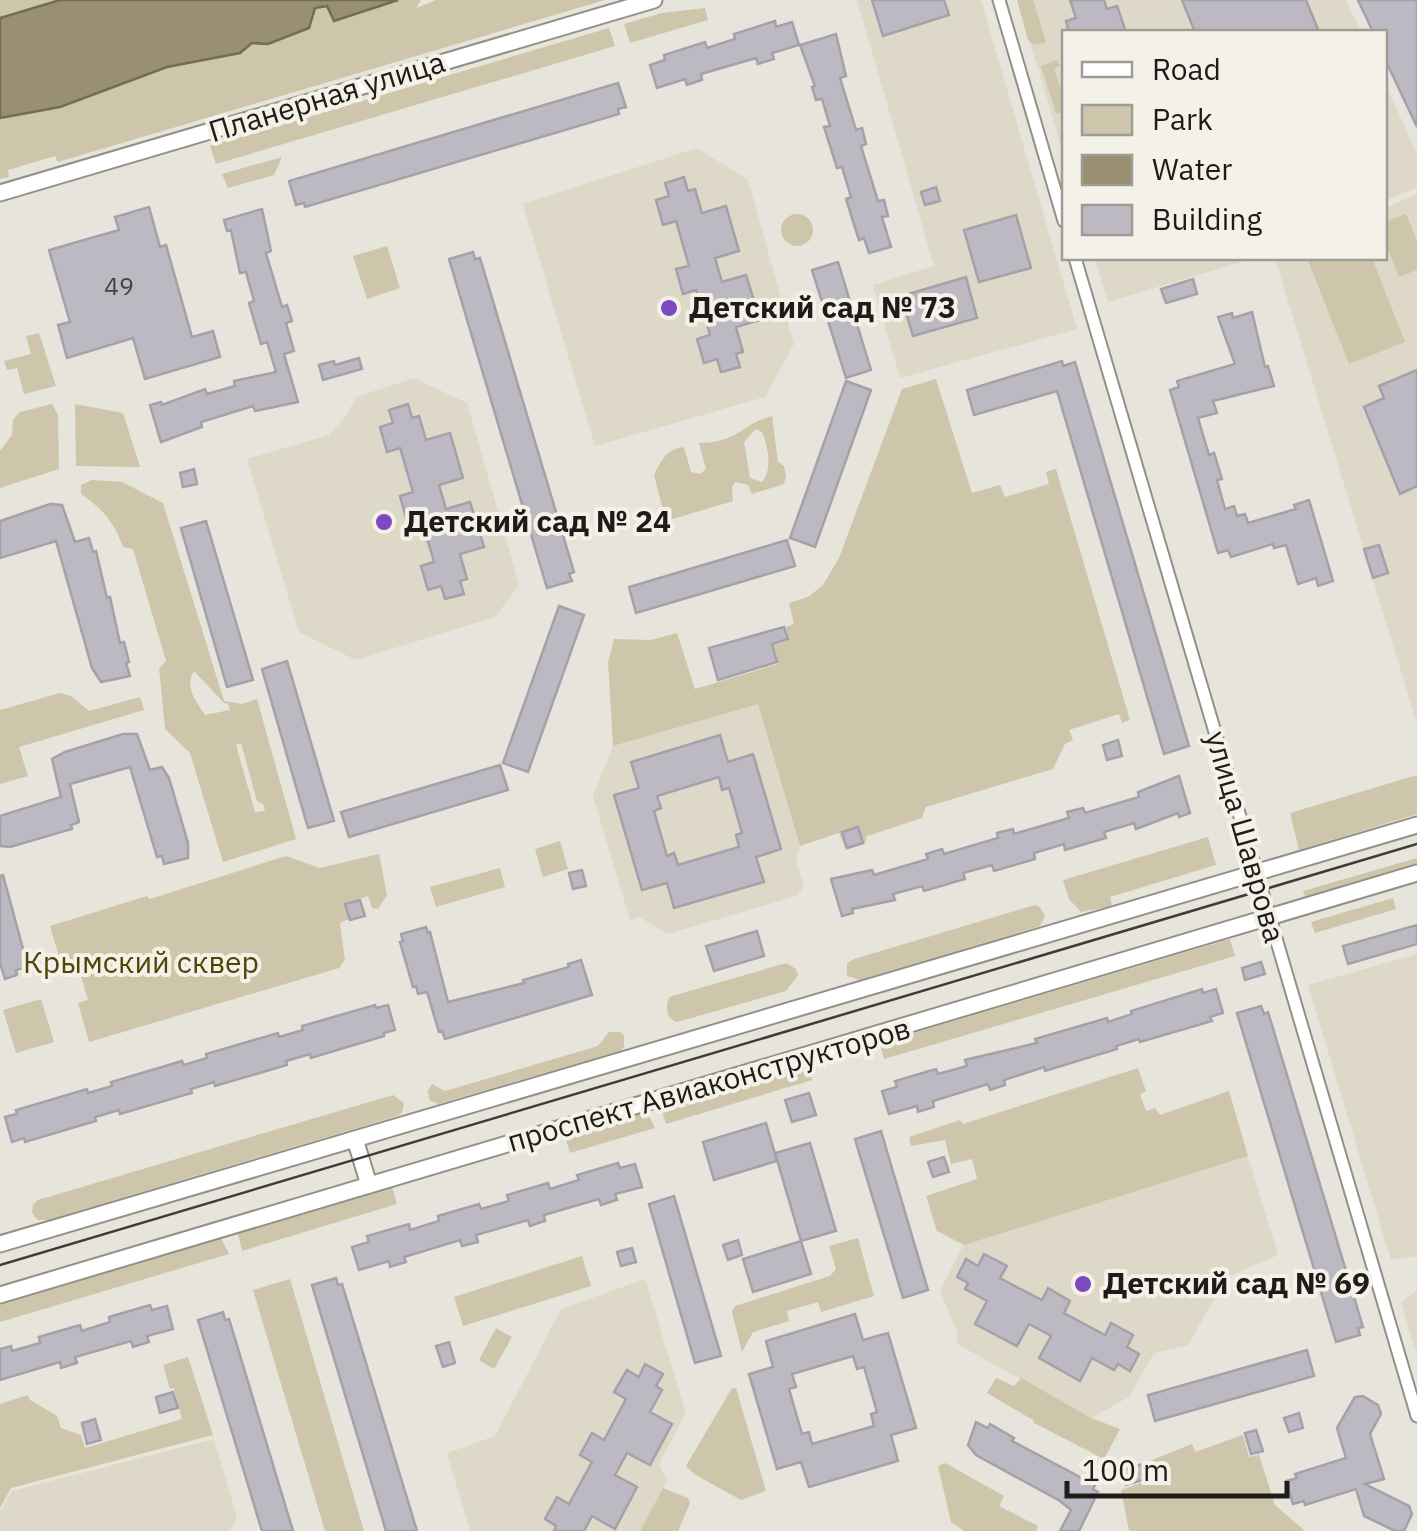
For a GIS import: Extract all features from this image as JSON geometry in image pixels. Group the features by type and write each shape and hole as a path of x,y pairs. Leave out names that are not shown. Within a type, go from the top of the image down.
{"street":[{"name":"Планерная улица","path":"0,193 654,0"},
{"path":"1000,0 1062,214"},
{"name":"улица Шаврова","path":"1076,260 1417,1416"},
{"name":"проспект Авиаконструкторов","path":"0,1244 1417,824"},
{"name":"проспект Авиаконструкторов","path":"0,1295 1417,874"},
{"path":"355,1139 369,1184"}],"shaded area":[{"path":"857,0 981,0 1077,329 900,378 873,285 934,266"},
{"path":"1018,0 1346,0 1360,30 1062,30 1062,150"},
{"path":"1387,87 1417,154 1417,187 1387,200"},
{"name":"Детский сад № 73","path":"697,148 748,180 794,344 765,397 595,446 523,204"},
{"path":"1417,194 1417,724 1276,260 1387,260 1387,207"},
{"path":"1096,260 1248,260 1108,302"},
{"name":"Детский сад № 24","path":"414,378 467,403 519,585 495,617 356,660 299,632 247,459 329,435 356,397"},
{"path":"758,703 800,846 796,860 804,887 796,896 668,934 639,917 630,920 593,796 613,746"},
{"path":"1417,954 1417,1256 1391,1260 1308,985"},
{"name":"Детский сад № 69","path":"1248,1156 1278,1255 1227,1277 1188,1345 1154,1353 1129,1397 1091,1418 957,1344 957,1331 940,1291 965,1242"},
{"path":"645,1279 686,1413 659,1464 667,1480 640,1531 470,1531 447,1453 495,1436 561,1309"},
{"path":"1417,1290 1417,1355 1401,1302"},
{"path":"214,1439 237,1517 230,1531 0,1531 0,1512 12,1491"}],"green space":[{"path":"0,0 60,0 0,18"},
{"path":"398,0 421,0 416,8 436,0 605,0 58,162 55,156 8,170 9,177 0,179 0,118 60,107 167,67 239,53 252,43 269,44 309,28 315,8 327,6 335,21"},
{"path":"1017,0 1033,0 1046,42 1034,45 1028,40"},
{"path":"705,8 708,20 630,43 624,24 662,13"},
{"path":"609,28 615,46 216,164 210,146"},
{"path":"1057,60 1060,65 1054,69 1062,86 1062,113 1056,113 1041,66"},
{"path":"282,157 274,175 228,188 222,174"},
{"path":"797,214 808,219 813,230 808,241 797,246 786,241 781,230 786,219"},
{"path":"1406,214 1417,241 1417,270 1399,277 1387,247 1387,221"},
{"path":"387,246 400,288 367,299 353,256"},
{"path":"1308,260 1373,260 1405,342 1349,364"},
{"path":"39,333 56,386 24,394 17,368 7,370 4,361 31,354 26,336"},
{"path":"936,379 972,493 1000,485 1005,497 1049,484 1046,472 1056,469 1130,720 1122,723 1119,714 1069,730 1073,740 1065,744 1053,769 926,807 922,818 867,836 865,844 846,850 839,833 800,846 758,704 613,746 608,662 614,639 651,640 677,633 695,689 778,664 774,645 789,640 786,627 794,624 789,603 808,597 823,585 839,558 902,389"},
{"path":"52,404 58,415 59,469 0,488 0,451 12,435 13,420 20,412"},
{"path":"75,404 123,413 140,467 76,466"},
{"path":"772,416 778,462 784,466 786,476 784,484 752,494 748,485 735,482 733,501 666,521 654,475 665,456 684,447 691,472 700,474 706,469 699,443 731,437","holes":["756,429 762,432 768,451 762,482 750,478 744,442"]},
{"path":"92,480 122,482 163,503 224,701 242,704 257,699 296,839 223,862 190,753 165,729 159,668 166,661 133,549 123,547 107,517 81,494 81,485","holes":["194,671 228,704 230,710 205,715 191,688","241,743 257,801 265,811 255,812 236,745"]},
{"path":"60,693 71,696 89,711 140,697 144,710 19,747 28,776 0,784 0,710"},
{"path":"1417,775 1417,814 1299,850 1290,813"},
{"path":"1208,837 1216,865 1110,897 1112,906 1081,912 1069,899 1063,880"},
{"path":"560,841 568,869 543,877 535,849"},
{"name":"Крымский сквер","path":"379,854 387,895 378,909 372,908 368,896 344,904 349,919 340,923 345,960 339,968 89,1042 78,1003 88,1000 80,973 65,977 50,926 286,856 320,868"},
{"path":"1417,858 1417,865 1306,898 1303,891"},
{"path":"500,868 505,887 436,907 430,887"},
{"path":"1393,898 1396,909 1315,933 1311,922"},
{"path":"1035,905 1045,916 1040,926 859,980 847,976 847,963 854,959"},
{"path":"1230,939 1235,956 884,1059 880,1043"},
{"path":"786,963 798,975 786,991 676,1022 668,1015 669,997"},
{"path":"41,999 54,1042 16,1053 3,1010"},
{"path":"609,1032 621,1032 624,1036 620,1051 438,1104 429,1100 432,1084 445,1091 598,1046"},
{"path":"803,1066 812,1080 666,1124 661,1108"},
{"path":"1138,1068 1146,1091 1140,1094 1146,1111 1155,1108 1160,1115 1229,1091 1248,1156 964,1245 937,1231 926,1196 977,1179 972,1159 951,1164 945,1140 911,1146 909,1137 960,1120 963,1124"},
{"path":"393,1095 404,1103 397,1116 47,1220 38,1220 32,1213 38,1200"},
{"path":"647,1112 655,1128 570,1153 565,1136"},
{"path":"392,1187 397,1204 242,1251 238,1233"},
{"path":"221,1238 229,1254 0,1322 0,1304"},
{"path":"858,1238 874,1296 821,1312 818,1302 787,1311 789,1321 753,1332 742,1352 732,1312 735,1306 830,1276 836,1269 829,1246"},
{"path":"582,1256 591,1286 463,1326 454,1297"},
{"path":"290,1279 364,1531 325,1531 253,1290"},
{"path":"496,1328 512,1337 494,1369 479,1360"},
{"path":"188,1357 213,1435 11,1488 0,1508 0,1404 28,1395 57,1416 61,1428 81,1435 85,1448 182,1419 163,1365"},
{"path":"996,1378 1014,1386 1021,1378 1091,1418 1120,1429 1104,1459 1034,1423 987,1393"},
{"path":"732,1388 736,1388 766,1491 741,1500 686,1466"},
{"path":"1243,1435 1249,1457 1259,1455 1275,1505 1305,1531 1129,1531 1121,1490 1152,1479 1147,1462 1192,1444 1195,1452"},
{"path":"945,1463 1004,1496 999,1506 1038,1526 1036,1531 964,1531 951,1522 938,1466"},
{"path":"663,1488 688,1498 690,1503 678,1531 640,1531"}],"water":[{"path":"60,0 398,0 334,21 327,6 315,8 309,28 268,44 252,43 240,53 167,67 60,107 0,118 0,18"}],"building":[{"path":"872,0 944,0 949,15 883,36"},
{"path":"1070,0 1104,0 1107,9 1117,6 1125,30 1068,30 1066,21 1076,18"},
{"path":"1182,0 1306,0 1318,30 1194,30"},
{"path":"1358,0 1417,0 1417,127 1387,63 1387,30 1372,30"},
{"path":"775,21 776,27 792,22 799,45 772,53 774,59 758,64 756,58 701,74 702,80 687,85 685,79 657,88 650,65 665,60 664,55 705,42 707,48 735,39 734,34"},
{"path":"836,34 846,76 840,78 856,130 862,128 866,144 861,146 878,201 884,200 888,216 882,217 891,247 869,253 864,238 859,240 846,199 851,197 842,167 837,168 824,127 830,126 822,99 816,100 800,45"},
{"path":"618,83 626,107 618,109 619,114 305,207 304,203 296,205 289,181"},
{"path":"684,177 688,191 695,189 702,213 726,206 739,251 715,258 722,282 746,275 760,320 736,327 743,352 736,354 740,367 721,372 717,359 704,363 697,339 710,335 706,321 696,290 683,294 676,269 689,266 676,221 663,225 656,200 669,196 665,183"},
{"path":"936,187 940,201 925,205 921,192"},
{"path":"149,207 160,247 166,245 192,337 213,331 220,357 145,379 133,338 67,358 58,325 70,322 49,250 119,230 115,217"},
{"path":"262,209 271,251 266,253 282,307 287,305 292,321 286,323 294,351 284,354 298,402 255,411 253,406 201,422 202,427 161,442 150,405 162,405 205,389 207,394 235,386 234,381 276,372 267,342 261,344 249,303 254,301 246,272 240,273 231,230 227,231 224,220"},
{"path":"1016,215 1031,268 979,282 964,230"},
{"path":"473,252 475,259 480,258 574,572 569,574 572,581 547,588 449,259"},
{"path":"838,262 871,370 846,378 812,270"},
{"path":"966,277 977,318 913,336 901,296"},
{"path":"1193,279 1197,294 1166,303 1161,289"},
{"path":"1252,312 1265,367 1268,366 1274,386 1213,401 1217,413 1198,418 1209,455 1214,453 1222,479 1217,480 1225,509 1234,506 1237,516 1245,514 1248,523 1296,509 1294,505 1309,500 1333,581 1318,586 1316,578 1298,584 1286,545 1274,548 1273,544 1231,557 1228,550 1218,553 1170,390 1179,387 1177,381 1235,364 1218,317 1232,313 1233,318"},
{"path":"359,358 362,369 323,380 319,365"},
{"path":"1062,361 1063,366 1075,362 1189,746 1164,754 1057,391 974,415 967,390"},
{"path":"1417,370 1417,486 1400,494 1364,407 1384,398 1379,386"},
{"path":"846,381 871,390 815,547 790,538"},
{"path":"408,404 412,418 419,416 426,440 450,433 463,478 439,485 446,509 470,502 484,547 460,554 467,579 460,581 464,594 445,599 441,586 428,590 421,566 434,562 430,548 420,517 407,521 400,496 413,492 400,448 387,452 380,427 393,423 389,410"},
{"path":"194,469 197,484 183,487 180,473"},
{"path":"50,504 62,505 75,542 89,538 93,552 96,551 120,643 124,642 130,676 101,682 92,668 56,541 0,558 0,521"},
{"path":"206,521 253,680 227,687 181,528"},
{"path":"787,540 795,566 636,613 629,587"},
{"path":"1379,545 1388,573 1373,578 1364,549"},
{"path":"559,606 584,615 528,772 503,763"},
{"path":"784,627 788,639 772,644 777,662 718,680 709,648"},
{"path":"287,661 334,821 308,828 262,669"},
{"path":"123,734 137,734 150,770 162,767 169,778 188,843 188,858 164,864 162,856 157,857 130,767 70,784 79,822 71,825 72,829 10,847 0,846 0,816 61,797 52,759"},
{"path":"720,735 728,762 753,754 781,849 756,857 764,882 674,908 667,883 642,890 614,795 639,788 631,762","holes":["719,777 722,790 729,788 742,833 736,835 739,847 678,865 674,853 667,856 654,811 661,808 657,796"]},
{"path":"1118,740 1122,756 1107,760 1103,745"},
{"path":"500,765 508,790 349,837 341,812"},
{"path":"1179,776 1190,813 1179,817 1178,813 1136,829 1134,823 1104,832 1106,838 1065,850 1064,844 1034,853 1035,859 994,871 992,865 963,873 965,879 924,891 922,886 893,894 895,900 852,909 853,913 842,916 831,879 872,870 874,875 928,859 926,854 942,849 944,854 998,838 997,833 1013,829 1014,834 1069,818 1067,812 1083,808 1085,813 1139,797 1138,792"},
{"path":"858,827 863,843 847,848 842,832"},
{"path":"582,870 586,886 573,889 569,873"},
{"path":"3,875 26,960 26,967 5,979 0,963"},
{"path":"360,900 365,916 350,920 345,904"},
{"path":"1417,925 1417,944 1348,964 1343,946"},
{"path":"426,927 448,1002 524,983 523,980 581,960 592,995 445,1039 439,1032 427,992 418,994 416,986 413,987 400,942 401,934"},
{"path":"757,931 764,956 714,971 706,946"},
{"path":"1261,962 1265,974 1245,980 1242,968"},
{"path":"1202,989 1203,993 1216,989 1223,1013 1210,1017 1212,1021 1140,1042 1139,1039 1045,1071 1044,1067 1004,1080 1005,1085 990,1090 988,1084 933,1101 934,1107 918,1112 917,1106 889,1114 882,1091 897,1087 895,1081 936,1069 938,1074 967,1066 965,1060 1037,1043 1035,1039 1107,1018 1108,1022"},
{"path":"375,1005 388,1005 395,1030 384,1036 311,1058 310,1054 286,1061 287,1065 215,1086 214,1082 191,1089 192,1093 120,1114 119,1110 95,1117 96,1121 25,1142 24,1138 12,1142 5,1117 17,1114 16,1110 87,1089 88,1093 112,1086 111,1082 182,1061 184,1065 207,1058 206,1054 278,1033 279,1037 303,1030 302,1026"},
{"path":"1261,1006 1264,1014 1268,1012 1363,1327 1358,1328 1360,1335 1336,1342 1237,1013"},
{"path":"809,1093 816,1115 792,1122 785,1100"},
{"path":"766,1123 777,1161 714,1180 703,1142"},
{"path":"881,1131 928,1290 903,1298 855,1139"},
{"path":"810,1143 836,1231 801,1241 775,1153"},
{"path":"944,1157 949,1172 933,1177 928,1162"},
{"path":"618,1163 620,1168 635,1164 642,1187 615,1194 617,1200 601,1205 599,1199 544,1215 545,1221 530,1226 528,1220 476,1235 478,1242 462,1246 460,1240 404,1257 406,1262 390,1267 389,1261 359,1270 352,1247 369,1242 367,1236 409,1224 410,1230 439,1221 438,1216 479,1204 481,1209 509,1201 507,1195 548,1183 550,1189 579,1180 577,1175"},
{"path":"674,1196 721,1356 695,1363 649,1204"},
{"path":"738,1240 742,1255 728,1260 723,1245"},
{"path":"801,1241 811,1274 753,1292 743,1259"},
{"path":"632,1248 636,1262 621,1266 617,1252"},
{"path":"984,1254 1007,1266 1000,1278 1042,1300 1048,1288 1070,1301 1064,1313 1105,1335 1111,1323 1133,1335 1127,1347 1139,1354 1130,1371 1118,1364 1114,1370 1092,1358 1080,1381 1039,1358 1051,1336 1029,1324 1017,1346 975,1324 987,1301 965,1289 968,1283 957,1277 966,1259 978,1266"},
{"path":"336,1278 338,1285 342,1284 417,1531 386,1531 312,1285"},
{"path":"150,1305 152,1310 167,1306 173,1329 147,1336 149,1342 133,1347 131,1341 75,1357 77,1363 61,1368 60,1362 0,1380 0,1349 11,1346 12,1351 40,1343 39,1337 80,1325 82,1331 110,1322 109,1317"},
{"path":"223,1312 225,1320 229,1319 293,1531 262,1531 198,1320"},
{"path":"855,1314 863,1340 888,1333 916,1428 891,1435 898,1461 809,1487 801,1462 777,1469 749,1374 773,1367 766,1341","holes":["853,1356 857,1369 864,1367 877,1412 871,1414 874,1426 812,1444 809,1432 802,1434 789,1389 796,1387 792,1374"]},
{"path":"449,1342 455,1363 443,1367 436,1346"},
{"path":"1307,1350 1314,1376 1155,1421 1148,1395"},
{"path":"645,1364 663,1374 656,1386 662,1390 650,1412 672,1424 650,1465 627,1453 615,1475 637,1487 615,1529 592,1516 584,1531 554,1531 556,1526 545,1519 557,1497 569,1504 592,1462 580,1455 592,1433 604,1440 626,1399 614,1392 627,1370 639,1377"},
{"path":"173,1392 178,1408 160,1413 156,1397"},
{"path":"1363,1396 1378,1405 1381,1414 1370,1434 1384,1479 1365,1484 1409,1506 1412,1514 1404,1531 1395,1531 1364,1516 1356,1489 1305,1505 1304,1501 1293,1504 1288,1488 1286,1481 1297,1478 1295,1474 1346,1458 1337,1428 1355,1397"},
{"path":"1299,1413 1303,1428 1289,1432 1284,1418"},
{"path":"95,1419 101,1440 87,1444 82,1423"},
{"path":"976,1422 988,1428 990,1424 1014,1438 1012,1441 1095,1485 1093,1489 1098,1492 1079,1531 1060,1531 1071,1510 1060,1501 976,1455 968,1445"},
{"path":"1256,1430 1263,1451 1251,1454 1245,1433"},
{"path":"1146,1463 1150,1478 1126,1485 1122,1470"}],"tram line":[{"path":"0,1265 1417,844"}],"place":[{"name":"Детский сад № 73","path":"669,308"},
{"name":"Детский сад № 24","path":"384,522"},
{"name":"Детский сад № 69","path":"1083,1284"}]}
